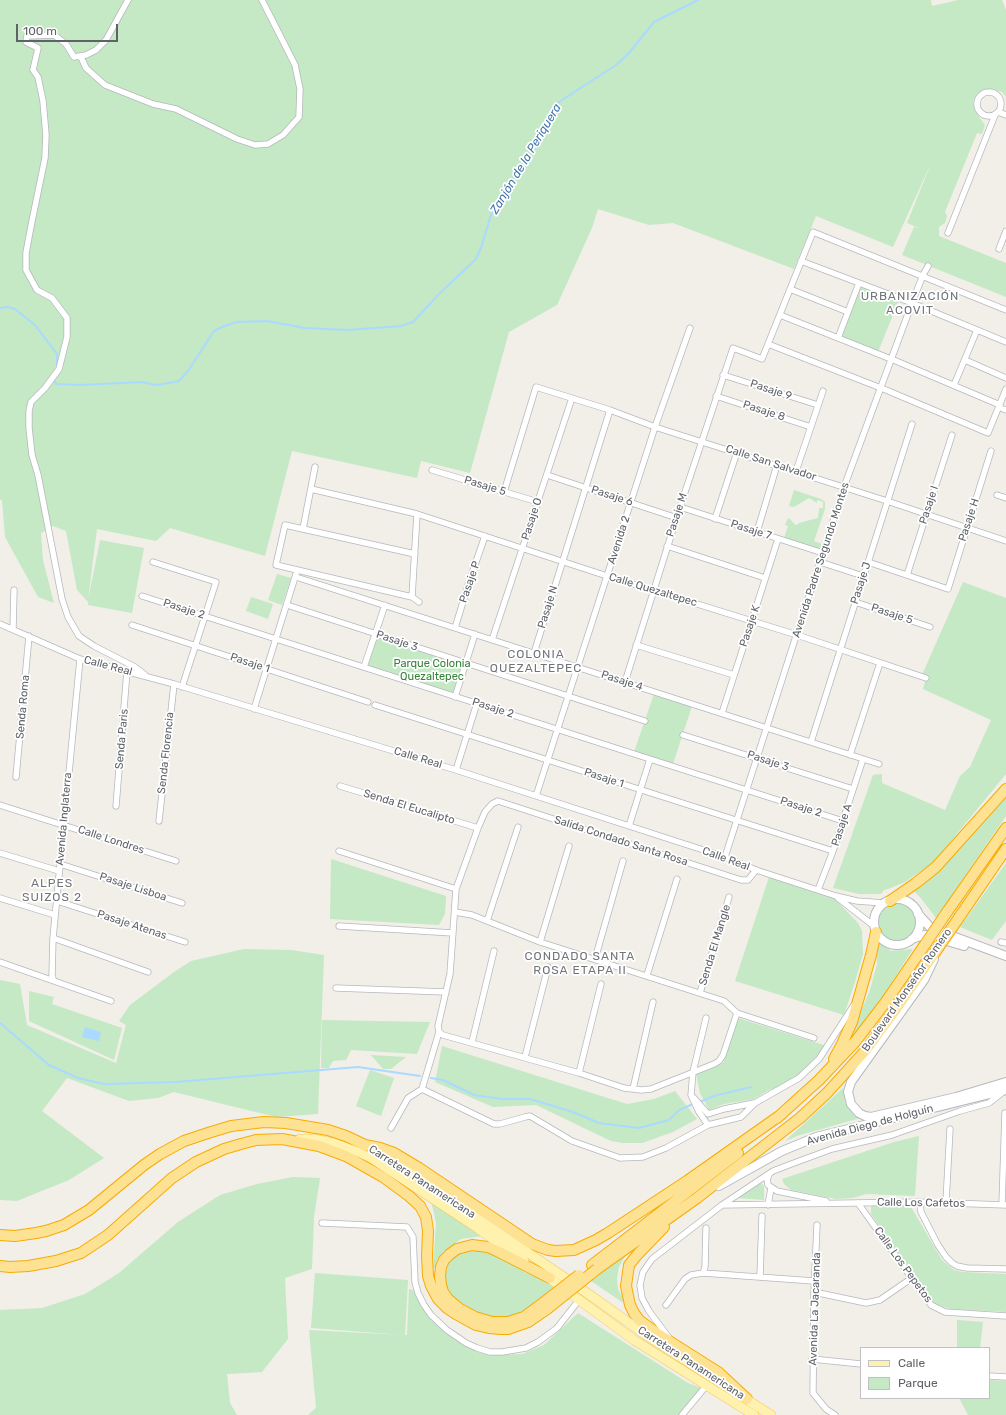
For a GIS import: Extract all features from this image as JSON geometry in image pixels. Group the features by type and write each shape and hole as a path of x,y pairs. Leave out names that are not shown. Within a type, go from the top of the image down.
{"highway":[{"path":"887,902 916,883 936,867 1006,789"},
{"name":"Boulevard Monseñor Romero","path":"782,1114 819,1080 846,1052 870,1023 1006,828"},
{"name":"Boulevard Monseñor Romero","path":"682,1209 800,1118 827,1094 865,1051 896,1009 1006,849"},
{"path":"819,1080 833,1061 852,1022 873,949 875,929"},
{"path":"365,1145 394,1153 419,1168 532,1244 548,1250 566,1251 579,1248 608,1232 687,1181 782,1114"},
{"path":"282,1139 319,1146 346,1156 383,1176 409,1196 420,1206 426,1217 428,1231 428,1276 431,1286 438,1299 456,1314 476,1324 501,1330 528,1322 545,1306 742,1150 782,1114"},
{"name":"Carretera Panamericana","path":"0,1235 15,1236 36,1233 64,1225 89,1210 144,1165 160,1154 184,1142 231,1126 264,1122 300,1124 337,1133 365,1145"},
{"name":"Carretera Panamericana","path":"0,1266 10,1268 28,1266 56,1261 81,1253 108,1235 172,1178 196,1162 224,1149 241,1144 256,1140 282,1139"},
{"path":"594,1267 682,1209"},
{"path":"682,1209 632,1260 627,1275 626,1286 630,1305 639,1320 674,1345 718,1372 747,1399"},
{"path":"545,1306 524,1317 508,1322 492,1322 475,1317 460,1309 448,1299 443,1292 440,1276 441,1268 444,1260 450,1254 457,1249 472,1244 488,1247 550,1278"}],"main road":[{"name":"Carretera Panamericana","path":"282,1139 314,1139 325,1141 358,1152 396,1174 550,1278 634,1340 754,1415"},
{"name":"Carretera Panamericana","path":"365,1145 382,1154 578,1286 646,1335 771,1415"}],"street":[{"path":"128,0 106,40 96,50 81,57 74,57 66,44 54,35 27,36 26,42 38,48 33,70 38,77 43,101 46,135 45,158 26,253 26,270 37,290 52,298 67,318 67,337 59,369 45,388 31,402 29,411 29,428 32,455 38,475 62,599 68,617 79,636 94,646 135,667 149,677"},
{"path":"81,57 86,68 105,85 152,104 176,109 237,139 255,145 268,144 283,135 299,117 300,89 295,65 262,0"},
{"path":"948,233 997,114 1003,102 993,93 985,94 979,99 978,106 981,113 988,116 997,114 1006,115"},
{"path":"999,249 1006,231"},
{"path":"1006,310 923,275 813,232 768,344 880,388 988,433 1003,408 1006,390"},
{"path":"801,261 912,303 1006,342"},
{"name":"Avenida Padre Segundo Montes","path":"725,857 844,487 912,303 928,266"},
{"path":"838,338 859,283"},
{"path":"790,289 848,312"},
{"path":"780,315 954,385 1003,408"},
{"name":"Avenida 2","path":"536,796 655,427 690,329"},
{"path":"954,385 977,330"},
{"name":"Pasaje M","path":"625,682 701,441 733,348 762,359 768,344"},
{"path":"965,360 1006,378"},
{"name":"Pasaje 9","path":"723,375 818,405"},
{"name":"Calle San Salvador","path":"504,492 536,387 1006,541"},
{"path":"796,471 823,391"},
{"name":"Pasaje 8","path":"716,396 811,427"},
{"name":"Pasaje O","path":"492,640 572,398"},
{"name":"Pasaje N","path":"534,653 610,410"},
{"name":"Pasaje J","path":"811,742 912,424"},
{"name":"Pasaje I","path":"907,575 952,435"},
{"name":"Pasaje H","path":"907,575 948,589 991,451"},
{"path":"715,519 737,452"},
{"path":"757,532 777,465"},
{"path":"303,529 315,467"},
{"name":"Pasaje 5","path":"432,470 538,502"},
{"name":"Pasaje 6","path":"547,475 677,518"},
{"name":"Calle Quezaltepec","path":"311,488 418,514 653,591 752,620 926,678"},
{"path":"997,495 1006,498"},
{"name":"Pasaje 7","path":"680,507 823,553"},
{"path":"412,597 418,514"},
{"path":"415,554 285,525 276,565 412,597 419,602"},
{"name":"Pasaje P","path":"455,628 485,536"},
{"name":"Pasaje K","path":"722,713 778,539"},
{"path":"668,546 765,578"},
{"path":"153,562 216,582 182,687"},
{"path":"820,562 863,576"},
{"path":"868,562 907,575"},
{"path":"254,709 298,570"},
{"name":"Pasaje 4","path":"296,576 880,764"},
{"path":"13,629 14,590"},
{"name":"Pasaje 2","path":"142,596 843,821"},
{"name":"Pasaje 5","path":"855,602 930,626"},
{"name":"Pasaje 3","path":"287,605 645,721"},
{"path":"364,667 385,605"},
{"name":"Calle Real","path":"0,624 80,659 174,684 456,770 725,857 756,870 836,896 857,901 887,902"},
{"name":"Pasaje 1","path":"132,625 368,702"},
{"path":"455,697 475,634"},
{"name":"Senda Roma","path":"16,777 29,636"},
{"path":"636,645 734,675"},
{"name":"Avenida Inglaterra","path":"53,979 53,938 80,659"},
{"path":"850,754 880,663"},
{"name":"Senda Paris","path":"116,806 127,671"},
{"name":"Senda Florencia","path":"159,821 174,684"},
{"path":"456,770 477,703"},
{"name":"Pasaje 1","path":"375,705 833,851"},
{"name":"Pasaje 3","path":"682,735 853,789"},
{"path":"629,826 650,759"},
{"name":"Pasaje A","path":"818,890 833,851 863,759"},
{"name":"Senda El Eucalipto","path":"340,786 478,828"},
{"name":"Salida Condado Santa Rosa","path":"478,828 485,812 492,804 498,801 737,879 748,880 756,870"},
{"name":"Calle Londres","path":"0,805 64,824 176,861"},
{"path":"478,828 456,889 450,974 438,1026 443,1035 525,1057 624,1088 651,1089 719,1061 723,1055 736,1014"},
{"path":"488,921 518,828"},
{"path":"540,942 569,846"},
{"path":"339,851 456,889"},
{"path":"0,853 60,871"},
{"path":"595,959 623,861"},
{"name":"Pasaje Lisboa","path":"60,864 182,903"},
{"path":"647,976 676,879"},
{"name":"Calle Real","path":"836,896 875,929"},
{"name":"Senda El Mangle","path":"700,993 729,897"},
{"path":"0,898 55,915"},
{"path":"1006,956 931,928 914,908 903,900 887,902 876,913 875,929 880,938 892,945 905,943 920,936 926,935 956,943 1006,962"},
{"name":"Pasaje Atenas","path":"57,901 185,942"},
{"path":"455,912 472,915 540,942 724,1001 736,1014 814,1038"},
{"path":"912,940 919,927 917,913"},
{"path":"339,926 453,933"},
{"path":"53,938 148,972"},
{"name":"Avenida Diego de Holguín","path":"938,950 924,980 851,1082 848,1092 851,1104 859,1113 864,1116 871,1117 956,1096 1006,1087"},
{"path":"472,1042 494,951"},
{"path":"0,962 111,1000"},
{"path":"525,1057 548,967"},
{"path":"579,1073 601,984"},
{"path":"336,988 446,992"},
{"path":"422,1089 494,1124 500,1124 530,1116 572,1141 620,1158 643,1157 668,1147 708,1125 741,1116 755,1103 792,1083 819,1059 859,997"},
{"path":"632,1089 653,1002"},
{"path":"706,1018 692,1072 691,1095 699,1112 708,1125"},
{"path":"391,1128 408,1098 422,1089 440,1032"},
{"path":"674,1345 649,1311 642,1298 640,1285 642,1276 652,1259 722,1205 773,1171 832,1149 892,1135 960,1111 989,1103 1006,1087"},
{"name":"Avenida Diego de Holguín","path":"697,1198 782,1151 816,1137 1006,1087"},
{"path":"691,1095 708,1114 724,1109 755,1103"},
{"path":"1004,1205 1005,1113"},
{"path":"946,1202 950,1129"},
{"path":"768,1205 771,1188 766,1179 773,1171"},
{"name":"Calle Los Cafetos","path":"771,1188 782,1192 836,1203"},
{"path":"920,1202 921,1212 946,1257 952,1263 966,1268 1006,1270"},
{"name":"Calle Los Cafetos","path":"722,1205 946,1202 1004,1205"},
{"name":"Calle Los Pepetos","path":"858,1203 929,1302 945,1312 1006,1316"},
{"path":"760,1277 762,1216"},
{"path":"322,1223 407,1227 413,1236 415,1282 418,1293 424,1305 431,1315 447,1330 466,1343 490,1352 502,1352 526,1348 538,1342 558,1328 579,1300"},
{"name":"Avenida La Jacaranda","path":"818,1225 814,1281 812,1359 813,1392 826,1409 835,1415"},
{"path":"703,1273 705,1267 706,1228"},
{"path":"666,1305 685,1279 691,1275 703,1273 814,1281"},
{"path":"814,1292 866,1303 880,1300 912,1278"},
{"path":"812,1359 860,1364"},
{"path":"990,1376 1006,1377"},
{"path":"682,1415 707,1385"}],"green space":[{"path":"0,0 931,0 932,6 958,0 1002,0 1006,10 1006,97 1002,92 992,89 980,91 975,97 973,102 975,111 985,125 982,134 977,133 945,212 947,216 945,223 939,227 939,236 1006,263 1006,297 902,255 914,227 919,228 907,223 932,161 893,247 816,216 794,269 673,223 649,225 598,209 592,228 557,305 509,332 470,473 421,461 417,478 292,451 265,556 170,528 156,541 97,529 88,600 100,540 144,548 132,613 88,605 88,602 77,590 66,531 53,526 41,533 43,560 54,603 38,597 5,537 2,500 0,500"},
{"path":"859,285 899,300 878,352 839,337"},
{"path":"794,490 821,499 825,502 825,509 814,541 822,544 820,550 784,538 788,526 785,525 788,518 797,525 799,523 818,518 819,508 823,508 823,502 818,500 817,503 809,498 794,507 789,506"},
{"path":"277,574 291,578 282,605 268,600"},
{"path":"963,582 1006,598 1006,774 933,863 905,882 884,890 881,894 859,894 833,888 873,775 882,774 882,783 945,810 960,776 970,767 991,720 923,689 926,678 922,675"},
{"path":"251,597 273,604 268,619 246,611"},
{"name":"Parque Colonia Quezaltepec","path":"377,637 463,664 454,694 366,666"},
{"path":"654,694 692,706 673,764 634,752"},
{"path":"1006,795 1006,816 936,918 914,891 909,891"},
{"path":"331,859 446,896 445,914 439,925 330,919"},
{"path":"1006,863 1006,921 992,940 960,927"},
{"path":"769,877 833,897 858,923 862,931 863,954 844,1015 735,981"},
{"path":"901,902 908,905 914,911 917,922 916,930 908,939 901,942 893,942 886,939 878,930 877,918 880,911 889,903"},
{"path":"876,941 891,951 913,949 875,1008 854,1036 854,1028 870,990 877,964"},
{"path":"244,949 291,950 324,955 318,1114 276,1117 174,1092 158,1098 129,1101 67,1078 42,1111 104,1158 69,1180 17,1201 0,1200 0,980 20,984 27,1025 116,1063 126,1025 119,1021 130,1005 191,961"},
{"path":"29,991 54,997 52,1004 122,1028 114,1060 29,1021"},
{"path":"738,1018 827,1046 798,1075 781,1086 767,1091 754,1099 724,1104 709,1110 700,1093 696,1074 723,1063"},
{"path":"322,1020 430,1022 417,1054 351,1050 346,1060 333,1061 329,1068 321,1068"},
{"path":"442,1046 627,1104 654,1099 675,1091 697,1119 673,1132 642,1143 623,1143 611,1141 536,1105 493,1107 435,1082"},
{"path":"371,1055 406,1057 391,1069 383,1069"},
{"path":"370,1070 394,1078 381,1116 356,1106"},
{"path":"843,1088 845,1103 855,1113 864,1117 800,1135 785,1141"},
{"path":"919,1136 915,1196 866,1194 853,1198 836,1199 791,1190 784,1184 782,1179 894,1142"},
{"path":"293,1177 320,1178 314,1217 312,1269 285,1278 288,1339 262,1372 227,1374 230,1403 237,1415 0,1415 0,1310 42,1308 85,1294 119,1273 178,1222 220,1195 257,1184"},
{"path":"761,1183 764,1186 764,1200 738,1198"},
{"path":"426,1197 483,1236 461,1239 444,1251 437,1260 436,1267 433,1268 436,1224 432,1205"},
{"path":"874,1204 906,1204 911,1207 942,1260 954,1270 963,1272 1006,1274 1006,1312 950,1309 935,1304 871,1214 871,1207"},
{"path":"481,1249 512,1263 526,1273 545,1279 557,1287 530,1308 512,1316 491,1317 474,1311 456,1300 448,1292 445,1276 448,1264 460,1252"},
{"path":"628,1251 619,1267 617,1278 618,1289 624,1300 622,1302 591,1281"},
{"path":"315,1273 408,1280 405,1335 407,1335 409,1289 413,1290 425,1310 443,1330 462,1344 476,1351 492,1355 522,1354 544,1345 578,1313 688,1383 701,1388 683,1415 308,1415 316,1408 309,1330 403,1335 311,1328"},
{"path":"957,1320 983,1322 980,1347 957,1347"},
{"path":"990,1380 1006,1381 1006,1415 968,1415 960,1399 990,1399"}],"water":[{"path":"85,1027 101,1032 99,1041 82,1037"}],"waterway":[{"name":"Zanjón de la Periquera","path":"53,378 56,384 80,385 141,382 157,385 179,381 188,371 214,331 236,322 267,321 305,328 348,330 401,326 413,322 439,294 475,260 481,248 491,215 504,192 547,128 553,111 559,102 616,65 629,53 654,22 698,0"},
{"name":"Zanjón de la Periquera","path":"0,308 8,307 15,309 35,325 57,354 57,369"},
{"path":"0,1023 49,1065 78,1078 104,1084 175,1082 358,1067 420,1076"},
{"path":"431,1078 443,1080 474,1095 502,1099 530,1099 573,1112 599,1123 639,1128 669,1120 679,1110 693,1104"},
{"path":"702,1101 714,1096 751,1087"}],"district":[{"name":"URBANIZACIÓN ACOVIT","path":"910,304"},
{"name":"COLONIA QUEZALTEPEC","path":"536,662"},
{"name":"ALPES SUIZOS 2","path":"52,891"},
{"name":"CONDADO SANTA ROSA ETAPA II","path":"580,964"}]}
